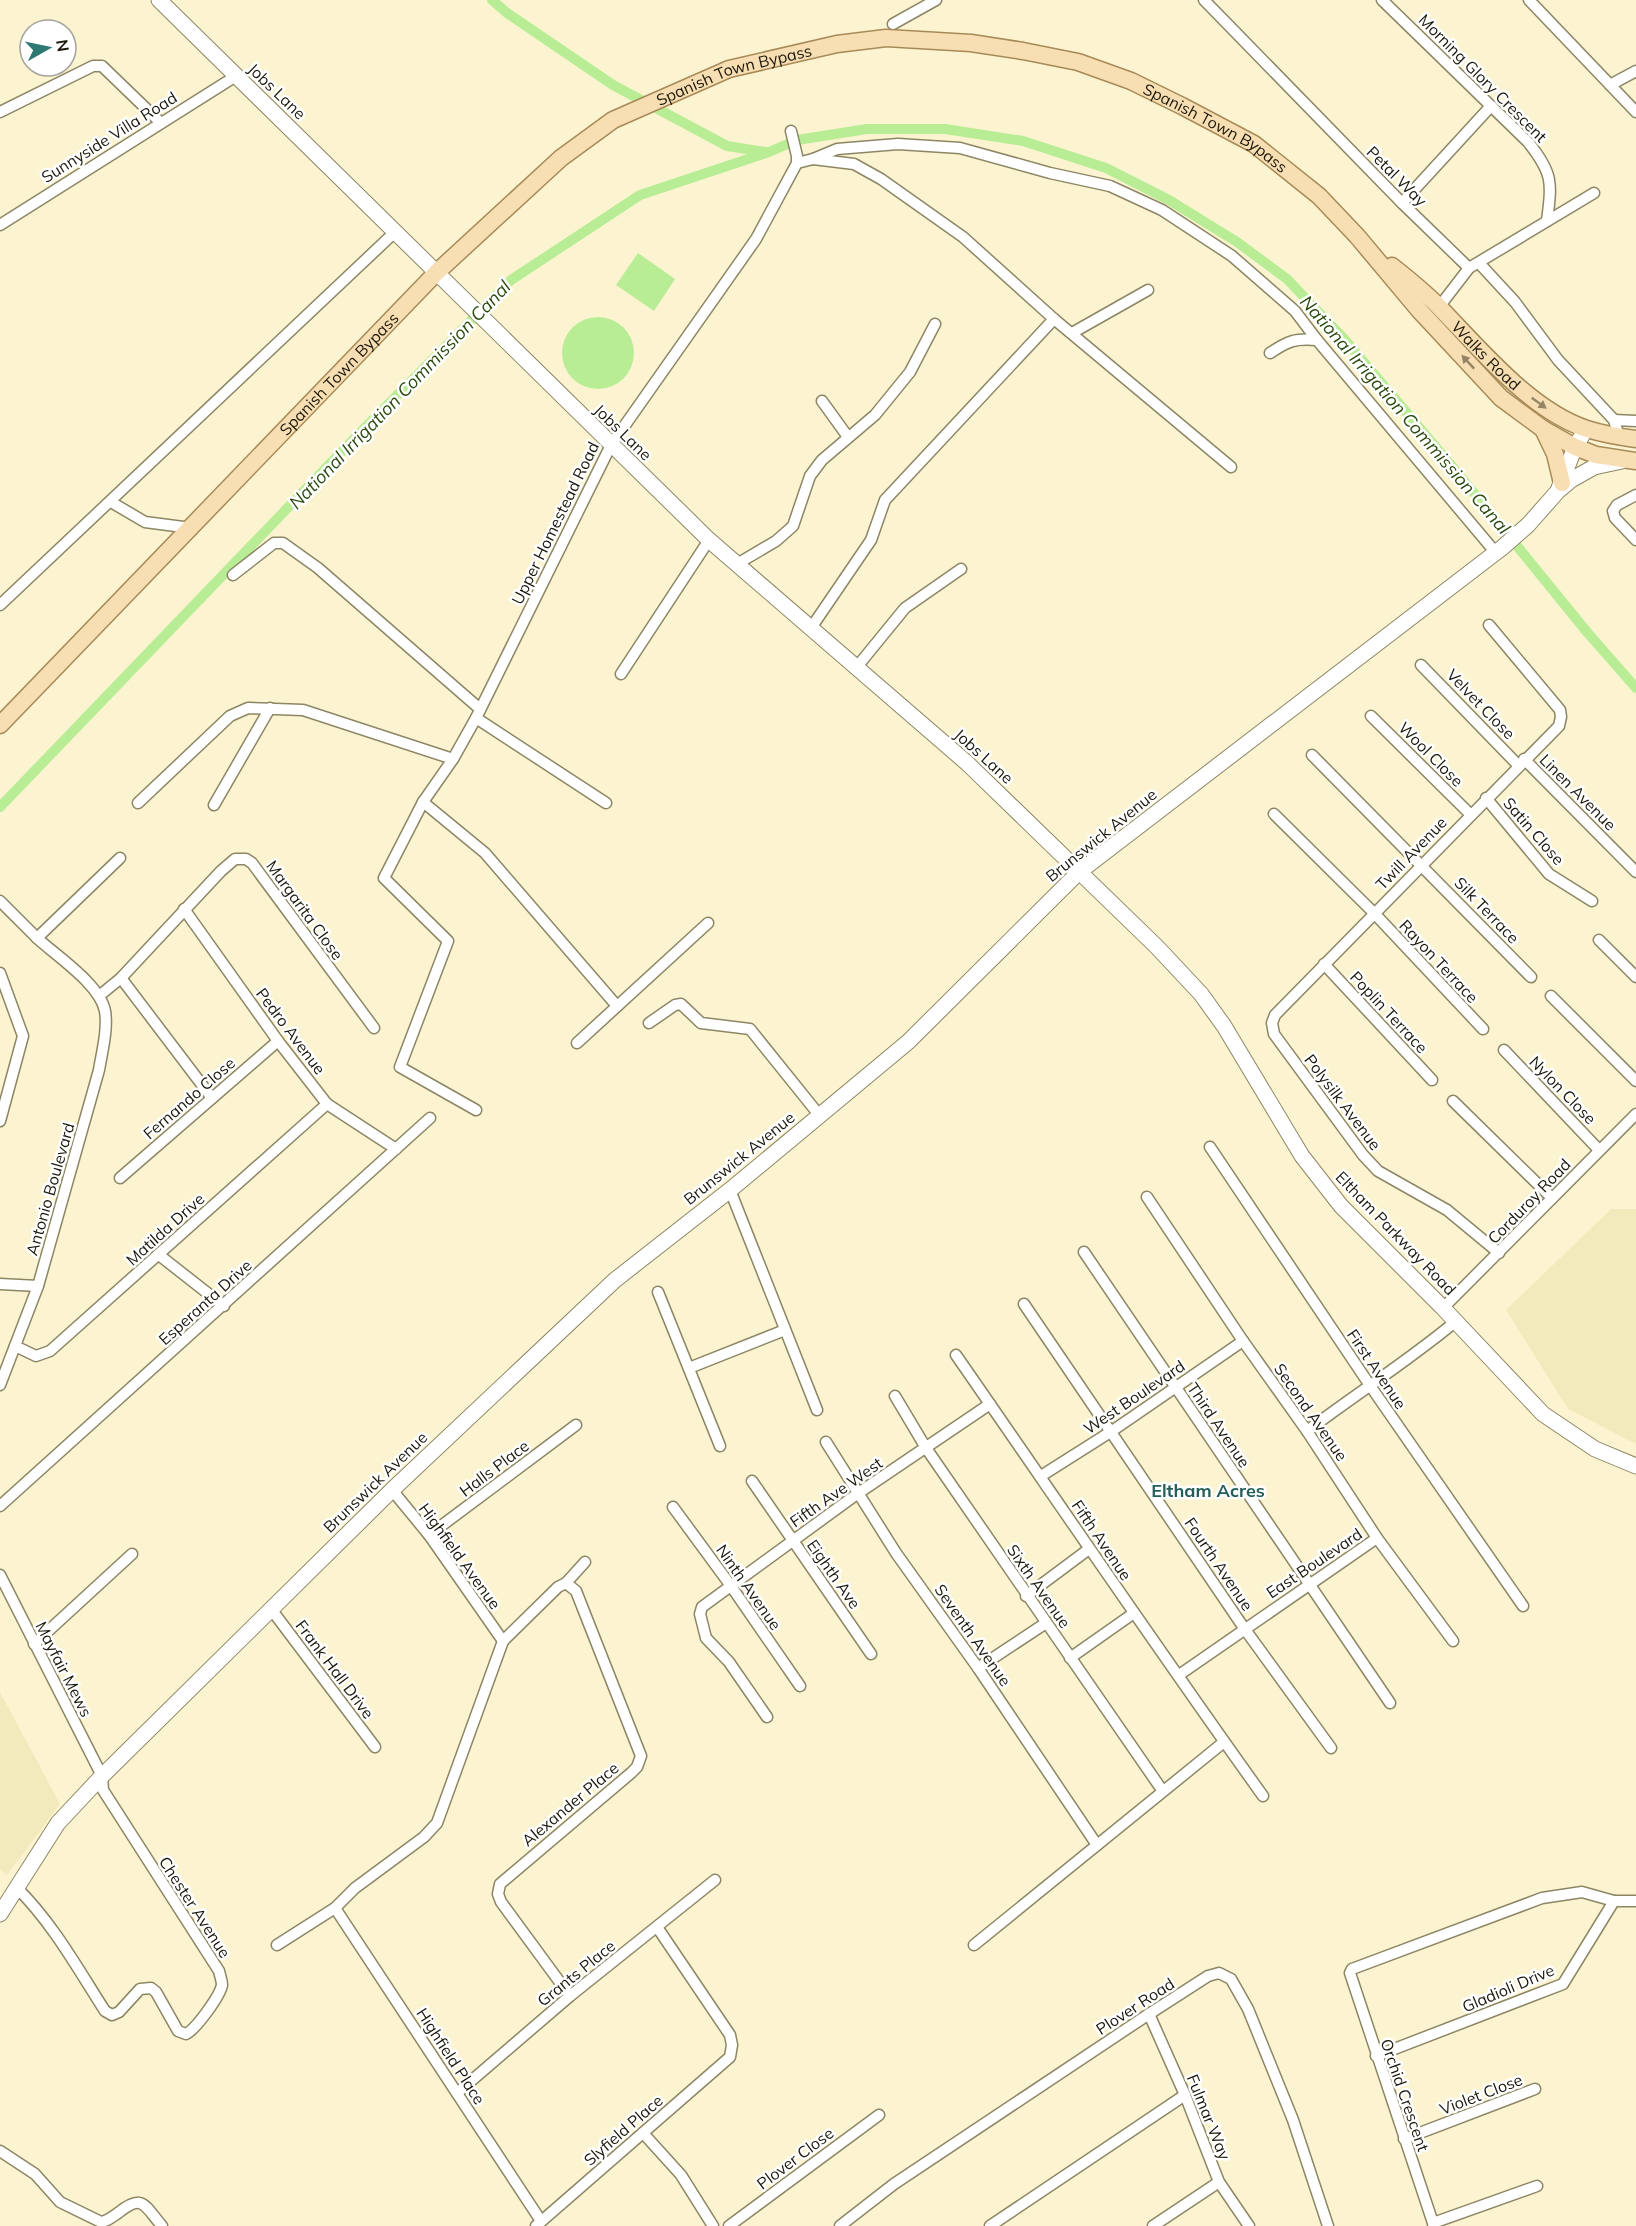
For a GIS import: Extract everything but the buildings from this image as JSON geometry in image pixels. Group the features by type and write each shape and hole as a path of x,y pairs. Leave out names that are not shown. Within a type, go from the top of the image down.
{"main road":[{"name":"Jobs Lane","path":"159,0 709,540 967,763 1079,872"},
{"name":"Spanish Town Bypass","path":"0,725 436,273 561,158 613,120 729,69 837,44 886,38 970,43 1078,62 1131,81 1254,144 1320,196 1419,310 1501,398 1543,429 1575,447"},
{"name":"Walks Road","path":"1357,236 1439,307 1481,352 1533,399 1555,414 1586,429 1628,438"},
{"path":"1543,429 1555,454 1560,487"},
{"name":"Brunswick Avenue","path":"1560,487 1575,447 1586,429"},
{"path":"1575,447 1596,455 1630,461"},
{"name":"Brunswick Avenue","path":"0,1914 58,1823 102,1776 392,1490 615,1280 730,1190 908,1042 1079,872 1500,550 1528,525 1560,487 1594,466 1630,461"},
{"name":"Eltham Parkway Road","path":"1079,872 1157,946 1201,994 1224,1026 1302,1156 1341,1206 1443,1308 1543,1414 1595,1449 1636,1466"}],"street":[{"path":"893,24 936,0"},
{"name":"Petal Way","path":"1204,0 1402,203 1515,302 1558,360 1614,420"},
{"name":"Morning Glory Crescent","path":"1382,0 1528,142 1543,160 1551,189 1547,221"},
{"path":"1529,0 1636,112"},
{"path":"0,112 93,66 102,66 160,122"},
{"path":"1610,85 1636,71"},
{"name":"Sunnyside Villa Road","path":"0,225 236,76"},
{"path":"1402,203 1491,106"},
{"path":"791,131 797,160 813,159 854,164 881,179 963,237 1054,318 1231,467"},
{"path":"813,159 837,149 898,144 960,148 1110,186 1162,210 1232,256 1295,311 1317,340 1500,550"},
{"name":"Upper Homestead Road","path":"476,1110 400,1067 448,941 384,878 423,802 453,759 478,713 611,445 756,239 797,160"},
{"path":"1439,307 1474,266 1594,194"},
{"path":"0,605 395,232"},
{"path":"1072,333 1148,290"},
{"path":"812,628 871,540 885,500 1054,318"},
{"path":"737,564 776,540 793,526 810,476 822,460 875,416 910,372 935,324"},
{"path":"1270,353 1286,342 1300,339 1317,340"},
{"path":"822,401 848,437"},
{"path":"1614,420 1636,421"},
{"path":"1614,420 1628,438"},
{"path":"1636,495 1617,505 1613,511 1615,518 1636,540"},
{"path":"111,502 145,522 191,528"},
{"path":"621,674 709,540"},
{"path":"233,575 274,543 283,543 318,568 478,713 606,803"},
{"path":"856,668 905,608 961,569"},
{"name":"Twill Avenue","path":"1275,1015 1558,726 1561,717 1560,710 1489,625"},
{"name":"Velvet Close","path":"1421,665 1521,762"},
{"path":"138,803 230,716 248,708 303,710 453,759"},
{"path":"214,805 270,708"},
{"name":"Wool Close","path":"1371,716 1470,814"},
{"name":"Silk Terrace","path":"1312,755 1531,977"},
{"name":"Linen Avenue","path":"1521,762 1636,872"},
{"name":"Satin Close","path":"1486,798 1550,874 1592,901"},
{"path":"423,802 485,853 617,1006"},
{"name":"Rayon Terrace","path":"1274,814 1374,913 1483,1029"},
{"path":"37,938 120,858"},
{"name":"Margarita Close","path":"99,996 121,978 184,909 235,859 246,859 252,863 374,1028"},
{"path":"0,901 99,996"},
{"name":"Pedro Avenue","path":"184,909 278,1041 327,1104 396,1149"},
{"path":"577,1043 708,923"},
{"path":"1599,940 1636,977"},
{"name":"Poplin Terrace","path":"1324,964 1432,1080"},
{"path":"0,973 23,1036 0,1121"},
{"path":"121,978 212,1098"},
{"name":"Antonio Boulevard","path":"0,1385 38,1286 99,1070 104,1039 105,1011 99,996"},
{"path":"1551,996 1636,1081"},
{"path":"649,1023 678,1004 701,1023 750,1029 820,1116"},
{"name":"Polysilk Avenue","path":"1275,1015 1272,1023 1274,1034 1363,1155 1378,1171 1447,1210 1499,1253"},
{"name":"Fernando Close","path":"120,1178 278,1041"},
{"name":"Nylon Close","path":"1504,1050 1599,1150"},
{"path":"1453,1101 1552,1198"},
{"name":"Matilda Drive","path":"15,1346 36,1356 50,1351 327,1104"},
{"name":"Corduroy Road","path":"1443,1308 1636,1114"},
{"name":"Esperanta Drive","path":"0,1506 430,1119"},
{"name":"First Avenue","path":"1210,1147 1369,1384 1523,1606"},
{"path":"730,1190 817,1410"},
{"name":"Second Avenue","path":"1147,1197 1377,1538 1453,1641"},
{"name":"Third Avenue","path":"1084,1252 1390,1703"},
{"path":"159,1255 224,1306"},
{"path":"0,1284 38,1286"},
{"path":"658,1292 720,1446"},
{"name":"Fourth Avenue","path":"1024,1304 1244,1628 1331,1748"},
{"path":"1307,1431 1369,1384 1429,1344 1455,1322"},
{"path":"689,1368 785,1329"},
{"name":"West Boulevard","path":"1041,1476 1112,1431 1243,1341"},
{"name":"Fifth Avenue","path":"956,1355 1263,1796"},
{"name":"Sixth Avenue","path":"895,1396 926,1448 1026,1596 1162,1790"},
{"name":"Fifth Ave West","path":"767,1717 729,1662 706,1638 699,1614 702,1607 857,1494 990,1404"},
{"name":"Halls Place","path":"429,1535 576,1425"},
{"name":"Seventh Avenue","path":"826,1442 857,1494 1097,1845"},
{"name":"Eighth Ave","path":"752,1480 871,1654"},
{"name":"Highfield Avenue","path":"392,1490 429,1535 503,1641"},
{"name":"Ninth Avenue","path":"673,1507 800,1686"},
{"name":"East Boulevard","path":"1179,1675 1377,1538"},
{"path":"1026,1596 1089,1549"},
{"path":"34,1644 132,1554"},
{"path":"277,1945 335,1908 341,1899 424,1837 437,1823 503,1641 558,1587 566,1583 585,1562"},
{"name":"Mayfair Mews","path":"0,1575 102,1776"},
{"name":"Alexander Place","path":"566,1583 576,1591 641,1756 637,1767 500,1884 498,1894 501,1902 570,1996"},
{"name":"Frank Hall Drive","path":"271,1609 375,1747"},
{"path":"1070,1658 1134,1613"},
{"path":"978,1668 1046,1623"},
{"path":"974,1945 1162,1790 1224,1742"},
{"name":"Chester Avenue","path":"16,1887 37,1910 105,2011 112,2015 119,2012 140,1989 151,1988 156,1992 178,2031 186,2034 192,2030 220,1993 222,1982 219,1971 103,1790 102,1776"},
{"name":"Grants Place","path":"457,2093 570,1996 716,1880"},
{"name":"Orchid Crescent","path":"1434,2224 1376,2056 1350,1973 1352,1969 1542,1898 1582,1892 1614,1901"},
{"path":"1614,1901 1636,1901"},
{"name":"Gladioli Drive","path":"1376,2056 1563,1984 1614,1901"},
{"name":"Highfield Place","path":"335,1908 457,2093 538,2223"},
{"name":"Slyfield Place","path":"538,2223 730,2057 732,2045 730,2035 657,1927"},
{"name":"Plover Road","path":"840,2226 894,2184 1149,2014 1208,1976 1219,1972 1231,1979 1248,2009 1293,2120 1328,2226"},
{"name":"Fulmar Way","path":"1149,2014 1185,2095 1219,2182 1248,2226"},
{"name":"Violet Close","path":"1404,2139 1534,2089"},
{"path":"990,2226 1185,2095"},
{"name":"Plover Close","path":"729,2226 879,2115"},
{"path":"643,2133 681,2175 713,2226"},
{"path":"0,2151 35,2174 60,2202 101,2222 106,2221 132,2202 138,2202 144,2205 162,2226"},
{"path":"1154,2226 1219,2182"},
{"path":"1434,2224 1537,2186"}],"shaded area":[{"path":"638,253 675,279 654,311 616,285"},
{"path":"598,317 618,323 628,333 634,353 628,373 618,383 598,389 578,383 568,373 562,353 568,333 578,323"},
{"path":"1611,1209 1636,1209 1636,1444 1568,1409 1506,1310"},
{"path":"0,1692 60,1804 7,1875 0,1870"}],"waterway":[{"path":"492,0 507,13 613,85 727,146 766,152"},
{"name":"National Irrigation Commission Canal","path":"0,807 351,442 511,280 640,195 769,152 797,140 867,129 945,129 1023,141 1106,168 1169,200 1237,242 1287,279 1346,341 1636,688"}],"district":[{"name":"Eltham Acres","path":"1208,1491"}]}
